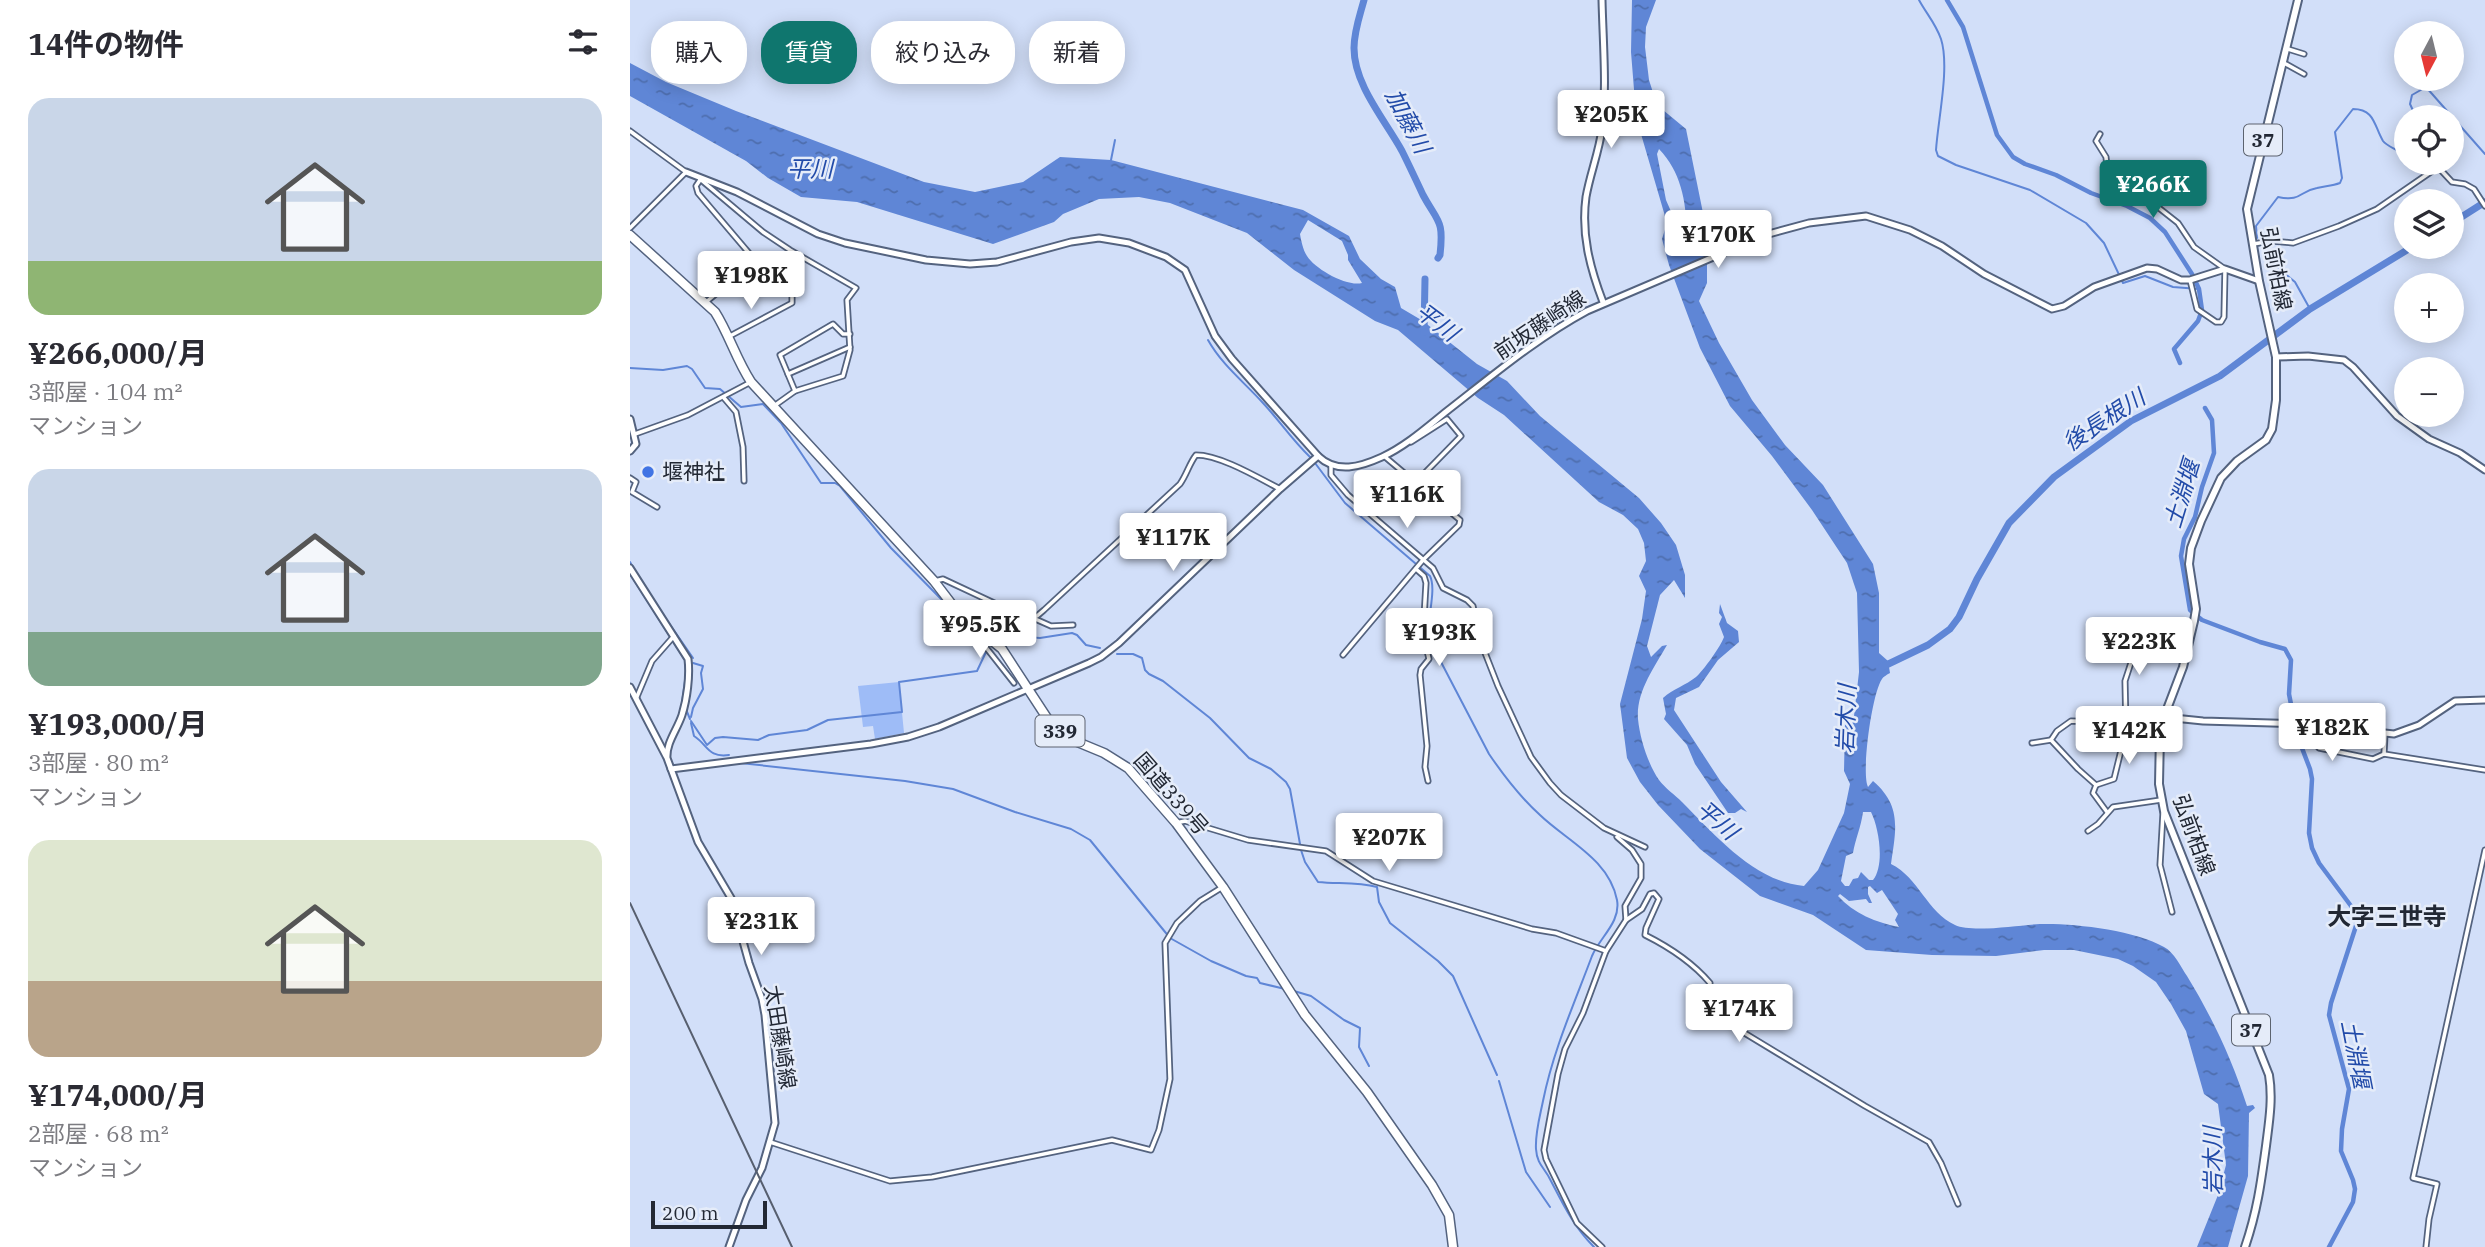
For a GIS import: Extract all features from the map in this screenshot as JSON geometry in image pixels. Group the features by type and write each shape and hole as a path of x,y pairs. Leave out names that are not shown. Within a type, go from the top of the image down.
{"highway":[{"name":"国道339号","path":"630,235 719,318 737,360 751,382 934,581 960,615 1002,649 1042,713 1054,726 1075,741 1104,753 1128,768 1176,823 1223,887 1305,1015 1367,1092 1443,1201 1451,1225 1453,1247"}],"main road":[{"path":"1602,0 1603,112 1585,215 1589,261 1603,302"},
{"name":"弘前柏線","path":"2245,1247 2258,1207 2272,1098 2269,1075 2164,811 2161,800 2160,744 2164,717 2183,667 2196,609 2189,564 2193,543 2221,478 2228,469 2270,435 2276,400 2275,355 2247,209 2298,0"},
{"path":"687,172 737,192 818,234 845,243 926,260 970,264 998,262 1072,242 1099,238 1129,243 1166,257 1185,270 1216,335 1232,359 1318,456 1331,466"},
{"name":"前坂藤崎線","path":"1331,466 1353,467 1384,456 1407,442 1561,325 1603,302 1793,226 1866,216 1910,230 1942,246 1984,274 2052,309 2064,306 2094,287 2147,268 2157,269 2181,280 2193,279"},
{"path":"2193,279 2225,269 2259,281"},
{"path":"2275,355 2344,360 2397,416 2429,439 2460,453 2485,470"},
{"path":"630,419 636,444 630,451"},
{"path":"671,769 908,737 939,727 1101,657 1318,456"},
{"path":"630,568 688,659 689,670 682,714 667,750 667,758"},
{"name":"太田藤崎線","path":"630,687 667,758 698,842 726,885 762,999 775,1124 762,1168 746,1200 729,1247"},
{"path":"2164,717 2301,724 2400,733 2419,725 2455,701 2485,700"}],"street":[{"path":"2286,48 2304,54"},
{"path":"2282,62 2304,74"},
{"path":"630,131 687,172 630,228"},
{"path":"2100,134 2096,141 2106,157 2107,167 2178,223 2194,247 2225,269 2224,320 2216,323 2198,311 2193,279"},
{"path":"2253,244 2272,241 2293,243 2339,226 2377,209 2438,167 2452,182 2465,184 2476,192 2485,206"},
{"path":"727,338 792,303 792,295 778,278 756,261 698,192 696,186 700,179 772,238 856,288 848,300 850,347 843,376 795,391 774,406"},
{"path":"705,303 756,261"},
{"path":"1639,289 1642,298"},
{"path":"795,391 780,355 833,324 843,334 850,334"},
{"path":"788,374 850,347"},
{"path":"635,434 671,423 751,382"},
{"path":"724,398 736,412 743,447 744,481"},
{"path":"1407,442 1415,440 1447,419 1461,436 1415,483"},
{"path":"1033,618 1180,484 1196,455 1234,466 1280,489"},
{"path":"1343,656 1419,565 1459,525 1460,520 1384,456"},
{"path":"1331,466 1331,475 1419,565 1424,576 1427,593 1425,642 1429,659 1420,675 1427,747 1425,767 1429,781"},
{"path":"630,478 636,482 632,492 657,507"},
{"path":"1419,565 1433,568 1443,588 1473,606 1480,640 1531,757 1561,795 1632,850 1641,864 1641,878 1625,906 1626,920"},
{"path":"934,581 943,579 1026,618 1033,618 1051,626 1073,625"},
{"path":"979,631 977,636 1014,683"},
{"path":"2096,785 2113,779 2125,738 2125,681 2141,632"},
{"path":"636,700 652,661 674,636"},
{"path":"2032,743 2051,740 2064,723 2071,721 2100,722 2145,716 2164,717"},
{"path":"2312,725 2312,739 2319,748 2373,759 2384,754 2485,769"},
{"path":"2384,754 2385,733"},
{"path":"2051,740 2096,785"},
{"path":"2096,785 2093,793 2107,812"},
{"path":"2088,831 2113,807 2161,800"},
{"path":"2164,811 2160,865 2172,912"},
{"path":"1176,823 1185,821 1258,842 1326,851 1374,881 1531,929 1556,933 1606,951"},
{"path":"1613,834 1645,848"},
{"path":"2426,1247 2437,1184 2413,1178 2485,850"},
{"path":"770,1142 890,1181 932,1177 1112,1140 1151,1150 1159,1130 1171,1079 1165,943 1177,923 1200,901 1223,887"},
{"path":"1602,1247 1577,1223 1544,1150 1564,1049 1583,1013 1606,951 1626,920 1642,909 1650,894 1654,893 1659,899 1645,935 1692,965 1704,976 1710,983 1708,1005 1718,1017 1929,1142 1958,1204"}],"shaded area":[{"path":"899,682 904,733 875,739 873,726 863,727 858,686"}],"water":[{"name":"平川","path":"1632,0 1656,0 1646,27 1645,47 1649,80 1657,105 1686,129 1703,213 1707,255 1707,283 1699,301 1719,343 1752,400 1785,445 1823,485 1873,564 1879,593 1879,653 1888,661 1890,673 1884,676 1878,687 1871,716 1866,779 1868,787 1873,781 1882,790 1893,809 1895,829 1891,864 1909,878 1937,912 1955,925 1973,928 2040,924 2086,926 2137,936 2171,952 2213,1023 2247,1106 2253,1105 2255,1108 2249,1113 2248,1176 2228,1247 2197,1247 2218,1195 2226,1165 2218,1104 2204,1094 2186,1031 2156,982 2118,959 2074,950 2044,950 1996,956 1866,950 1813,915 1760,896 1700,849 1658,805 1640,782 1627,758 1620,704 1642,619 1646,591 1639,576 1646,561 1644,543 1638,529 1623,515 1599,502 1504,415 1478,398 1398,330 1375,321 1294,270 1247,233 1170,203 1139,197 1099,199 1063,214 1054,222 993,244 857,202 801,197 768,178 746,161 630,96 630,63 651,74 651,84 671,84 924,182 975,192 1023,182 1060,157 1111,160 1303,210 1349,236 1360,259 1381,279 1395,287 1401,308 1423,321 1477,364 1507,381 1540,416 1639,498 1661,523 1676,545 1685,575 1685,598 1674,580 1660,595 1647,646 1651,657 1662,646 1667,645 1647,680 1638,709 1641,735 1648,759 1661,783 1737,855 1769,876 1804,886 1818,870 1844,813 1850,784 1844,771 1845,725 1854,716 1859,672 1857,593 1847,563 1772,456 1730,406 1700,348 1662,239 1667,223 1641,134 1631,52","holes":["1659,149 1674,170 1683,194 1686,246 1666,200 1657,154","1308,220 1342,241 1348,260 1362,283 1340,280 1311,261 1302,245 1300,234","1863,812 1871,812 1874,819 1880,846 1879,865 1873,880 1869,880 1861,872 1849,886 1845,886 1841,881 1846,856 1853,853","1870,886 1877,893 1882,890 1898,914 1895,920 1899,927 1866,916 1838,896 1840,894 1849,901 1866,899 1872,903 1868,894"]},
{"path":"1720,604 1727,623 1738,631 1739,642 1718,660 1699,687 1676,698 1674,710 1721,782 1747,812 1741,809 1728,813 1695,764 1687,745 1664,719 1666,714 1663,698 1696,677 1712,658 1724,637 1719,624 1722,617 1719,613"}],"waterway":[{"name":"加藤川","path":"1364,0 1354,42 1355,62 1365,89 1402,151 1439,222 1441,243 1438,258"},
{"path":"1919,0 1936,28 1943,51 1944,78 1936,150 1938,156 1956,165 2030,190 2086,223 2104,243 2123,283 2145,276 2173,287 2199,289"},
{"name":"土淵堰","path":"1947,0 1963,27 1997,135 2013,157 2150,218 2165,232 2192,274 2199,289 2202,310 2198,321 2174,349 2180,363"},
{"path":"2410,105 2412,95 2426,87 2442,105"},
{"path":"2257,238 2256,226 2278,197 2292,198 2311,189 2340,183 2342,178 2335,132 2353,109 2370,115 2383,141 2394,149"},
{"path":"2464,130 2485,154"},
{"path":"1111,160 1115,140"},
{"name":"後長根川","path":"2464,215 2485,202"},
{"path":"2263,244 2278,268 2295,282 2310,309"},
{"name":"後長根川","path":"1880,668 1928,645 1950,629 2009,523 2054,477 2131,421 2220,376 2310,309 2394,258"},
{"name":"加藤川","path":"1424,332 1425,279"},
{"path":"1208,340 1227,365 1310,457"},
{"path":"630,368 663,370 687,366 705,388 720,389 741,407 763,404 781,423 821,483 835,483 840,486 891,548 943,601 955,624 978,642"},
{"name":"土淵堰","path":"2205,408 2212,420 2214,453 2195,517 2184,539 2181,556 2190,610 2202,620 2285,649 2291,660 2289,694 2297,735 2312,779 2309,833 2312,848 2319,863 2357,914 2357,923 2329,1015 2349,1089 2341,1151 2355,1189 2353,1202 2329,1247"},
{"path":"1315,463 1345,503 1430,576 1432,589 1429,639 1489,754 1526,801 1586,852 1613,886 1617,900 1616,915 1592,956 1558,1046 1547,1082 1536,1143 1540,1163 1565,1208 1594,1247"},
{"path":"630,562 636,573"},
{"path":"630,574 686,665"},
{"path":"664,616 693,658"},
{"path":"990,633 996,639"},
{"path":"1002,645 1014,636 1040,638 1072,633 1086,645 1100,648"},
{"path":"691,721 707,745 715,738 758,740 769,735 807,730 828,720 902,712 899,682 977,671 986,652"},
{"path":"1117,654 1133,654 1142,658 1149,674 1163,681 1210,718 1249,758 1271,769 1286,782 1290,789 1300,844"},
{"path":"691,717 703,689 703,666 693,663"},
{"path":"682,703 686,674"},
{"path":"685,707 690,719"},
{"path":"691,723 694,736 712,753 729,755"},
{"path":"740,763 905,781 953,789 1071,829 1090,840 1170,938 1211,961 1257,978 1260,983 1285,989"},
{"path":"1301,850 1318,882 1377,887 1379,902 1390,923 1453,976 1497,1075"},
{"path":"1294,991 1311,996 1360,1028 1359,1047 1369,1066"},
{"path":"1499,1081 1526,1172 1550,1207"}],"railway":[{"path":"630,903 792,1247"}],"place":[{"name":"堰神社","path":"648,472"}],"district":[{"name":"大字三世寺","path":"2387,917"}],"water label":[{"name":"岩木川","path":"1846,719"},
{"name":"岩木川","path":"2213,1161"}]}
